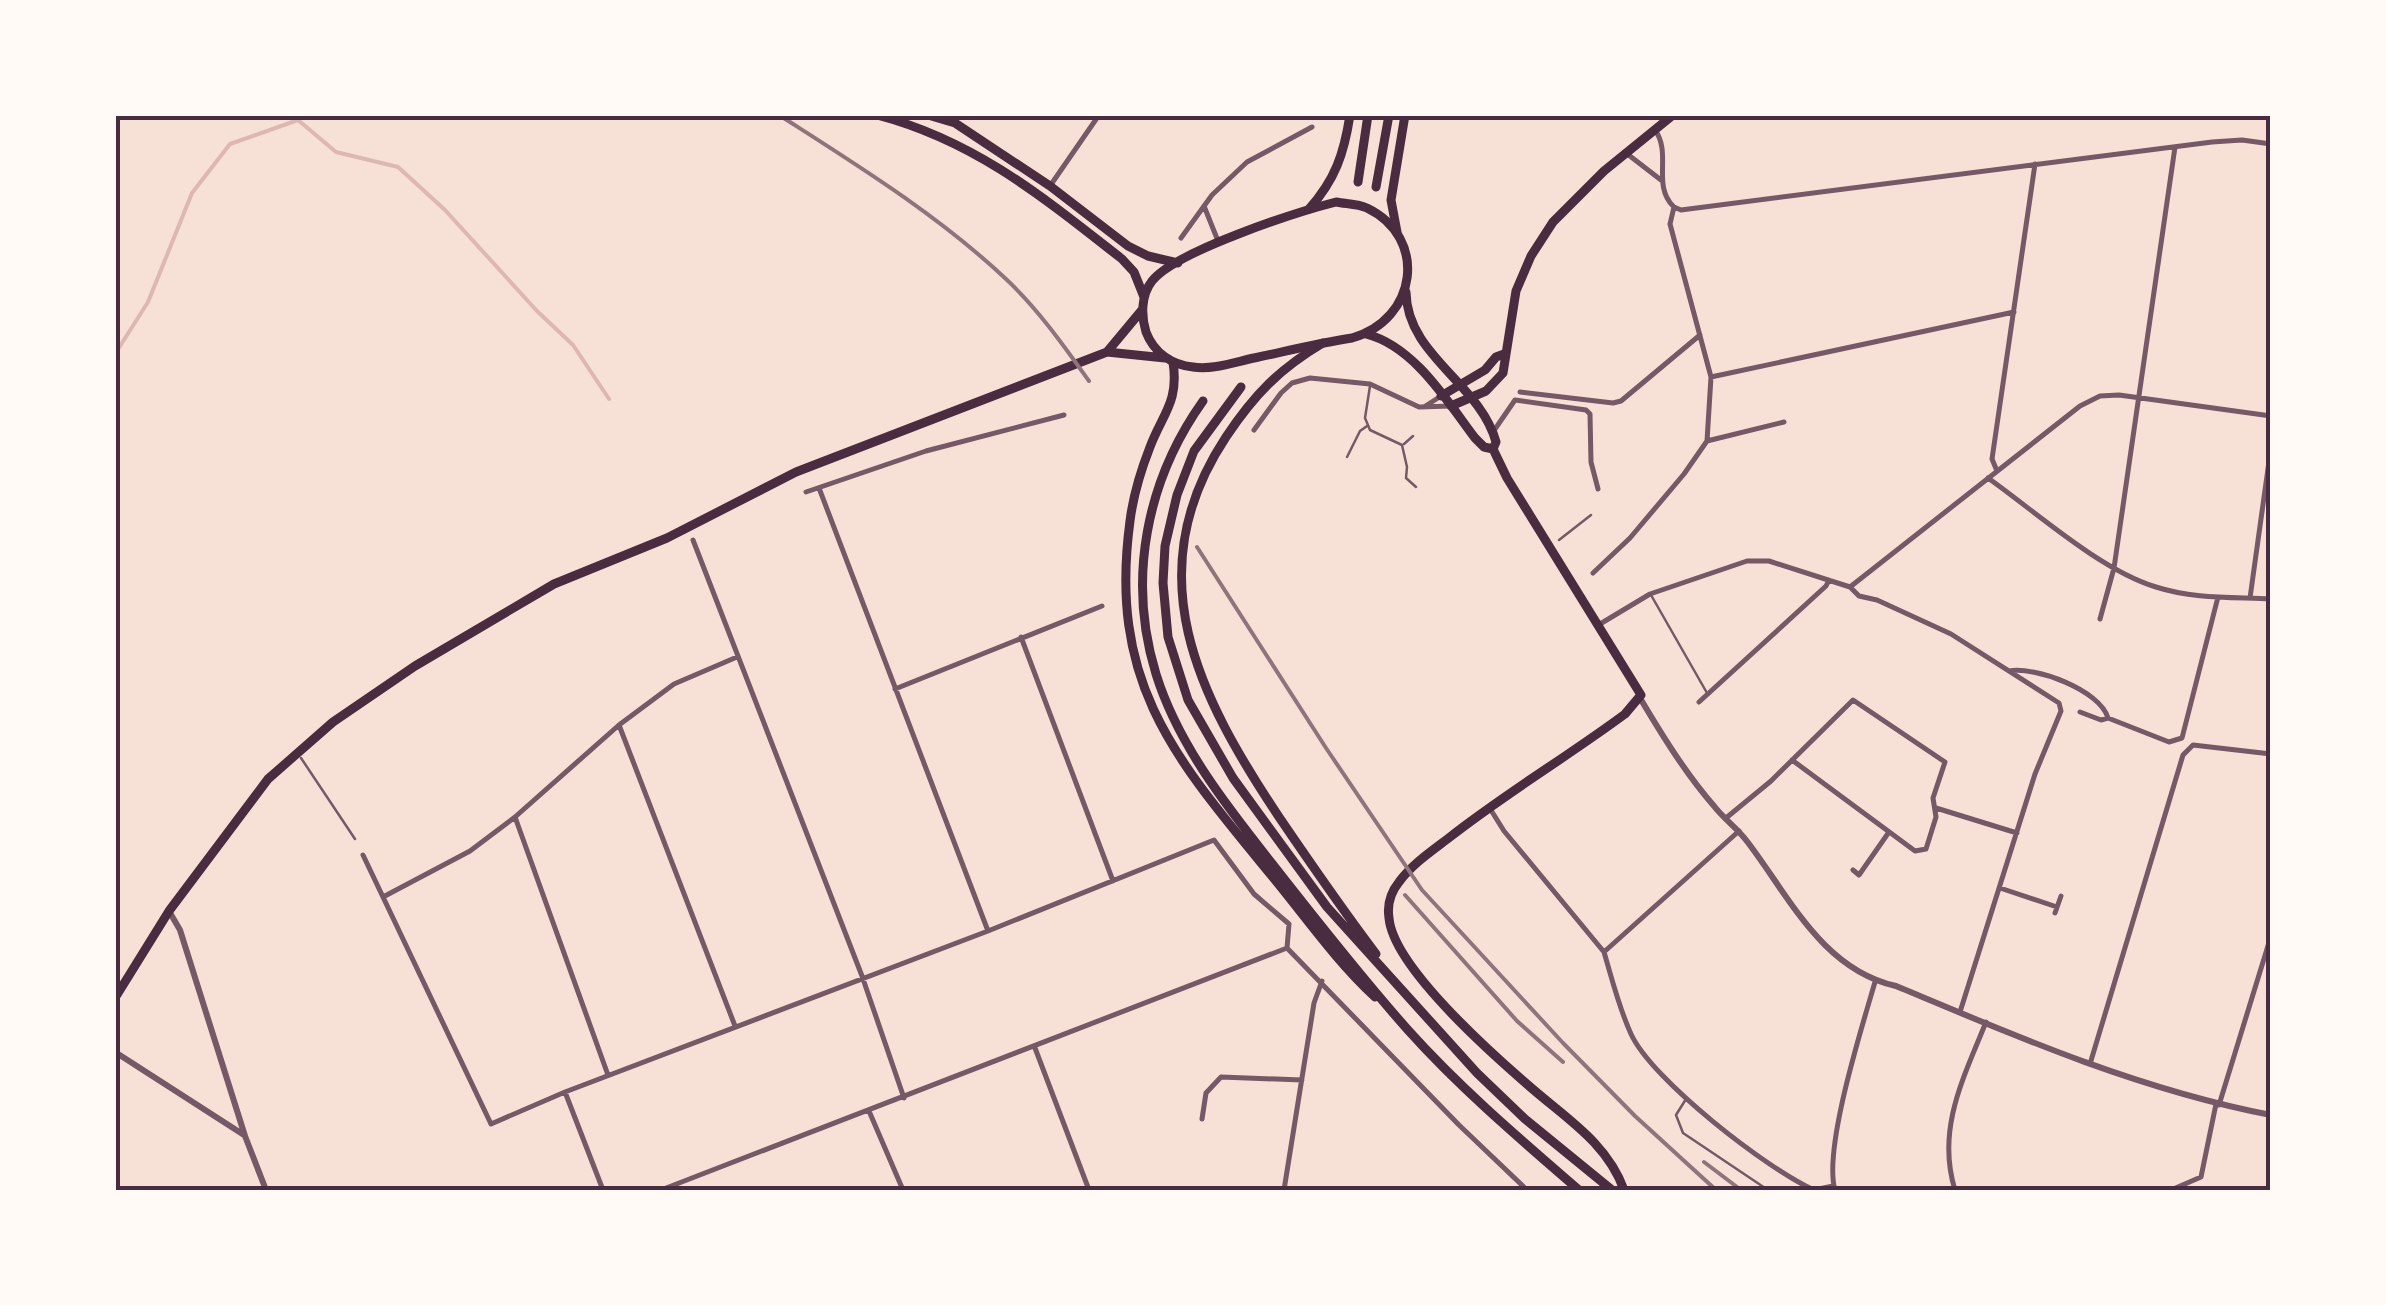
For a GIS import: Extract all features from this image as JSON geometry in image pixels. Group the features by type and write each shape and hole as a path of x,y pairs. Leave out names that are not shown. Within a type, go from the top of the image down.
{"main road":[{"path":"878,115 965,146 1062,212 1122,259 1134,272 1144,297"},
{"path":"928,115 956,122 1050,186 1128,246 1148,256 1178,263"},
{"path":"1309,209 1328,187 1340,164 1350,115"},
{"path":"1358,182 1368,115"},
{"path":"1376,187 1389,115"},
{"path":"1405,115 1391,200 1408,265 1407,312 1416,335 1461,385 1493,432 1496,442 1492,449"},
{"path":"1451,406 1472,399 1498,380 1506,361 1516,292 1552,222 1584,189 1672,115"},
{"path":"940,117 965,146"},
{"path":"1397,232 1384,218 1363,206 1336,202 1219,243 1155,277 1142,310 1146,333 1169,360 1173,401 1148,452 1130,522 1126,605 1134,659 1144,694 1170,744 1359,982 1504,1125 1579,1190"},
{"path":"1366,334 1396,308 1406,292"},
{"path":"1102,354 1142,310"},
{"path":"115,998 169,911 268,779 333,722 415,666 554,584 666,538 796,472 1102,354 1169,360 1196,368 1366,334 1398,348 1451,406 1474,438 1492,449 1640,692 1640,698 1588,741 1489,807 1420,862 1397,883 1388,915 1391,929 1411,964 1486,1047 1595,1142 1622,1186"},
{"path":"1323,343 1289,362 1266,384 1209,464 1190,517 1184,554 1182,588 1187,629 1208,698 1251,775 1335,900 1424,1015"},
{"path":"1441,396 1486,370 1496,357 1504,354"},
{"path":"1241,386 1194,451 1168,528 1162,583 1176,668 1204,733 1328,907 1424,1015 1526,1119 1612,1190"},
{"path":"1203,402 1168,458 1145,538 1147,638 1160,688 1195,756 1257,845 1409,1030"}],"street":[{"path":"1050,186 1099,115"},
{"path":"1181,238 1204,206 1247,162 1312,128"},
{"path":"1654,130 1662,142 1661,180 1667,200 1682,210 2175,147 2242,140 2271,144"},
{"path":"1301,134 1304,142"},
{"path":"2100,619 2114,568 2175,147"},
{"path":"1626,153 1661,180"},
{"path":"1997,471 1992,459 2034,164"},
{"path":"1204,206 1219,243"},
{"path":"1593,574 1630,538 1707,440 1711,376 1670,224 1674,207"},
{"path":"1711,376 2014,312"},
{"path":"1520,392 1621,401 1700,336"},
{"path":"1254,430 1292,383 1310,378 1370,384 1424,408 1451,406"},
{"path":"1424,408 1441,396"},
{"path":"1850,587 2080,406 2100,396 2138,396 2271,416"},
{"path":"1493,432 1515,400 1586,410 1590,414 1591,462 1598,488"},
{"path":"806,492 926,451 1064,416"},
{"path":"1707,440 1784,422"},
{"path":"2250,598 2271,448"},
{"path":"1988,478 2114,568 2158,588 2218,597 2271,599"},
{"path":"818,488 988,931"},
{"path":"693,540 862,976 904,1098"},
{"path":"1598,625 1650,594 1760,560 1850,587 1859,596 1878,600 1951,634 2057,701 2061,708 2059,717 2039,763 1960,1012"},
{"path":"1699,702 1829,580"},
{"path":"2080,712 2096,719 2108,718 2169,742 2182,738 2218,597"},
{"path":"895,689 1102,606"},
{"path":"1021,636 1113,881"},
{"path":"384,898 470,851 515,817 619,725 674,684 737,658"},
{"path":"2008,672 2021,669 2074,685 2104,708 2108,718"},
{"path":"1640,698 1716,809 1739,831 1801,919 1848,964 1875,982 1896,986 2090,1064 2218,1105 2271,1116"},
{"path":"1726,818 1792,760 1847,702 1859,701 1941,757 1944,769 1933,798 1936,808 1926,849 1922,853 1889,832 1792,760"},
{"path":"619,725 735,1026"},
{"path":"2090,1064 2183,755 2193,745 2271,754"},
{"path":"1489,807 1604,952 1632,1038 1686,1098 1732,1136 1806,1186 1819,1190 1834,1188 1839,1126 1875,982"},
{"path":"1936,808 2017,833"},
{"path":"515,817 608,1075"},
{"path":"1604,952 1739,831"},
{"path":"1853,870 1859,875 1889,832"},
{"path":"363,855 491,1124 1214,840 1254,894 1287,920 1287,948"},
{"path":"2000,888 2056,910 2061,896"},
{"path":"169,911 180,930 266,1190"},
{"path":"2171,1190 2201,1177 2218,1105 2271,936"},
{"path":"1287,948 1527,1190"},
{"path":"661,1190 684,1187 1287,948"},
{"path":"1284,1190 1314,1003 1322,981"},
{"path":"1955,1190 1948,1156 1951,1112 1986,1022"},
{"path":"1035,1048 1089,1190"},
{"path":"115,1052 246,1136"},
{"path":"1202,1119 1206,1094 1221,1077 1302,1080"},
{"path":"565,1092 602,1190"},
{"path":"870,1111 903,1190"}],"lane":[{"path":"1370,384 1365,418 1368,425 1376,434 1402,444"},
{"path":"1347,458 1360,431 1368,425"},
{"path":"1402,444 1414,436"},
{"path":"1402,444 1408,467 1406,478 1416,487"},
{"path":"1559,540 1591,515"},
{"path":"1650,594 1707,694"},
{"path":"297,752 356,839"},
{"path":"1686,1098 1676,1115 1683,1133 1768,1190"}],"waterway":[{"path":"115,354 148,302 192,193 230,144 298,120 336,152 398,167 445,210 573,345 609,399"}],"railway":[{"path":"779,115 896,192 980,256 1029,303 1089,381"},
{"path":"1197,547 1422,890 1563,1043 1716,1190"},
{"path":"1405,895 1517,1021 1563,1062"},
{"path":"1704,1162 1741,1190"}]}
